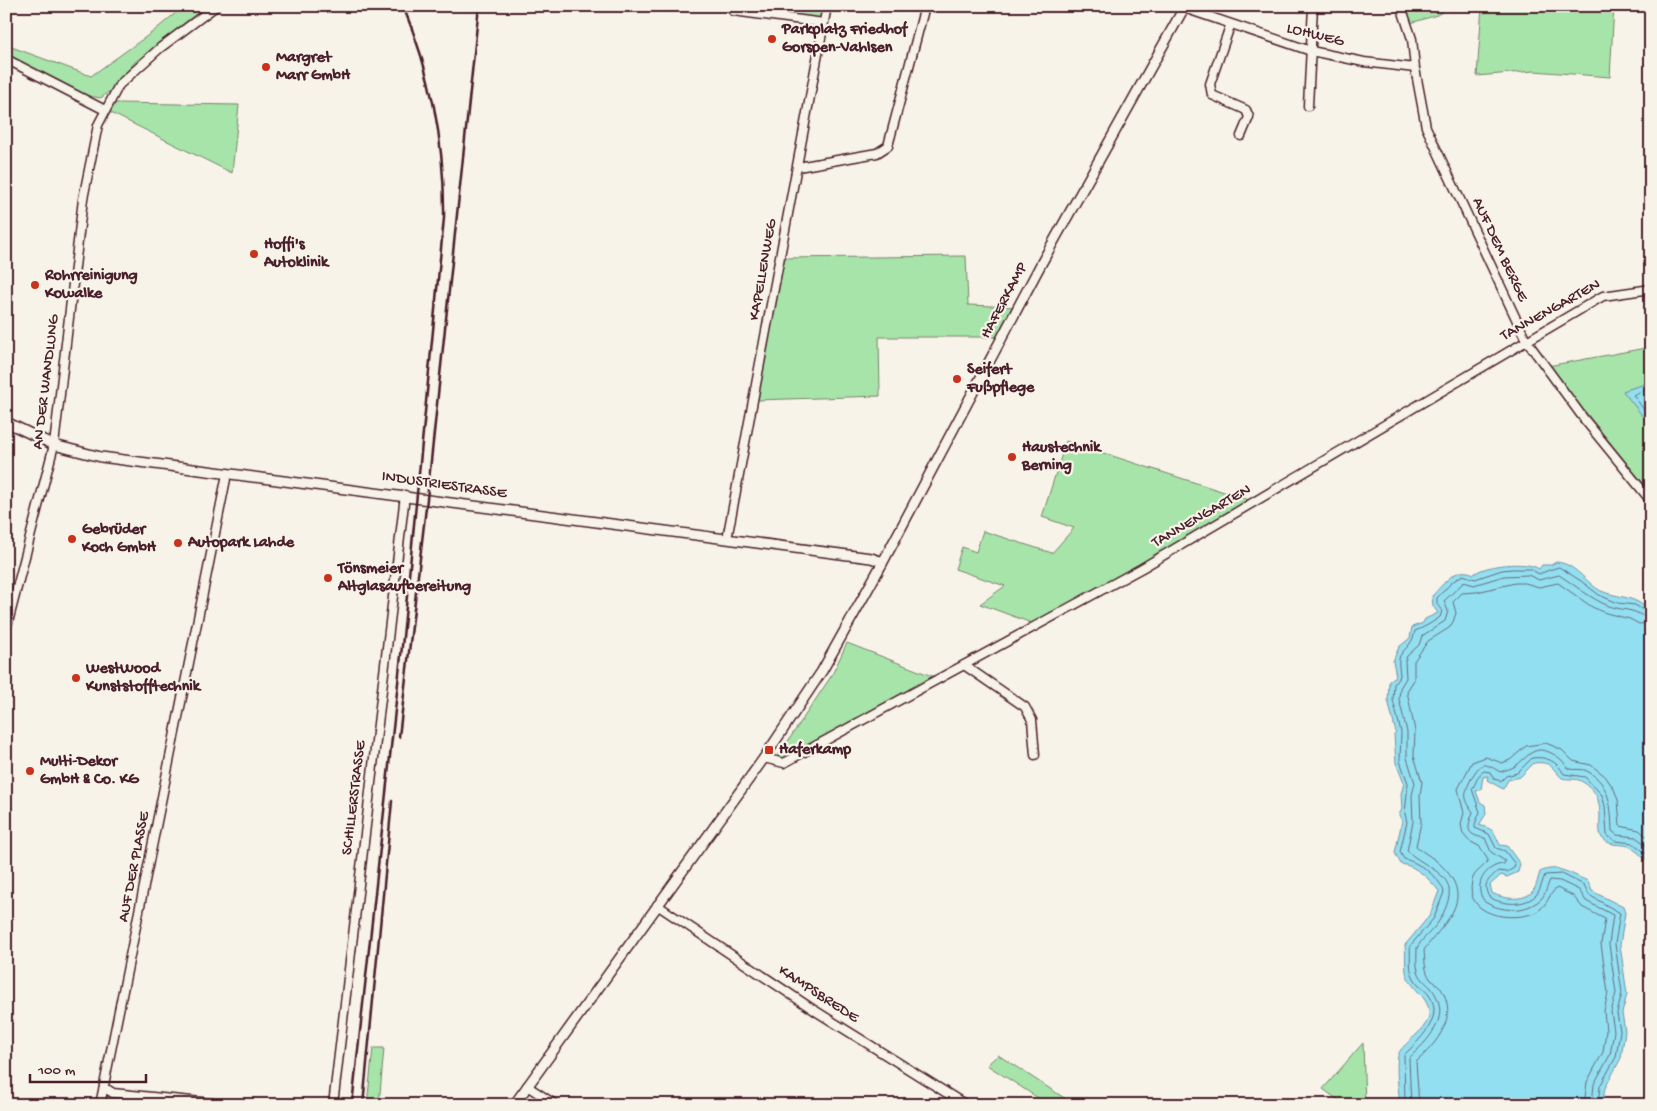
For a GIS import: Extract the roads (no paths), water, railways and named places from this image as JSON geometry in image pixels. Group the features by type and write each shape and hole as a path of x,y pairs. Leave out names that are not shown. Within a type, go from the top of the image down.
{"street":[{"name":"AN DER WANDLUNG","path":"6,630 54,445 83,199 92,148 105,110 120,85 160,48 216,6"},
{"name":"KAPELLENWEG","path":"727,539 828,6"},
{"path":"798,167 877,153 888,146 925,6"},
{"path":"1308,106 1313,6"},
{"name":"AUF DEM BERGE","path":"1401,6 1412,39 1415,68 1426,126 1526,340 1584,419 1651,501"},
{"name":"LOHWEG","path":"1185,7 1230,26 1311,52 1364,62 1415,68"},
{"name":"HAFERKAMP","path":"514,1105 764,758 822,672 883,562 1041,264 1185,7"},
{"path":"733,11 824,22"},
{"path":"1230,26 1210,84 1212,95 1246,110 1249,118 1242,136"},
{"path":"6,59 105,110"},
{"name":"TANNENGARTEN","path":"764,758 784,763 1142,568 1603,296 1651,289"},
{"name":"INDUSTRIESTRASSE","path":"6,422 54,445 101,457 871,558 883,562"},
{"name":"AUF DER PLASSE","path":"100,1105 105,1088 227,474"},
{"name":"SCHILLERSTRASSE","path":"333,1105 404,496"},
{"path":"964,665 1025,707 1032,720 1035,755"},
{"name":"KAMPSBREDE","path":"657,905 814,1010 966,1105"},
{"path":"528,1086 556,1105"},
{"path":"105,1088 113,1093 231,1105"}],"water":[{"path":"1651,382 1651,427 1623,391"},
{"path":"1556,562 1569,566 1601,591 1629,598 1644,606 1651,604 1651,863 1629,846 1610,843 1603,839 1600,835 1599,804 1590,788 1579,780 1562,778 1551,766 1544,763 1534,763 1520,777 1508,780 1503,789 1487,780 1488,776 1483,777 1481,789 1476,791 1480,802 1485,805 1486,814 1479,825 1493,831 1500,845 1507,846 1520,864 1518,872 1507,877 1501,875 1490,885 1492,893 1507,898 1524,897 1533,891 1540,872 1559,869 1588,881 1592,891 1623,907 1625,913 1620,945 1627,994 1622,1013 1625,1031 1621,1058 1605,1088 1602,1105 1400,1105 1397,1077 1398,1055 1423,1028 1428,1019 1429,1012 1425,1001 1408,978 1405,945 1430,915 1439,891 1417,870 1401,864 1395,853 1402,821 1399,815 1402,809 1401,794 1404,783 1396,763 1394,735 1396,733 1388,700 1389,681 1396,676 1393,661 1399,647 1410,638 1412,627 1423,623 1425,619 1438,613 1433,606 1432,596 1450,577 1461,572 1474,574 1487,568 1516,564 1533,566 1539,569 1542,565 1551,565"}],"railway":[{"path":"352,1105 403,637 444,218 442,163 435,110 422,58 403,6"},
{"path":"399,737 427,499 479,6"},
{"path":"363,1105 392,801"}],"place":[{"name":"Parkplatz Friedhof Gorspen-Vahlsen","path":"772,39"},
{"name":"Margret Marr GmbH","path":"266,67"},
{"name":"Hoffi's Autoklinik","path":"254,254"},
{"name":"Rohrreinigung Kowalke","path":"35,285"},
{"name":"Seifert Fußpflege","path":"957,379"},
{"name":"Haustechnik Berning","path":"1012,457"},
{"name":"Gebrüder Koch GmbH","path":"72,539"},
{"name":"Autopark Lahde","path":"178,543"},
{"name":"Tönsmeier Altglasaufbereitung","path":"328,578"},
{"name":"WestWood Kunststofftechnik","path":"76,678"},
{"name":"Haferkamp","path":"769,750"},
{"name":"Multi-Dekor GmbH & Co. KG","path":"30,771"}]}
